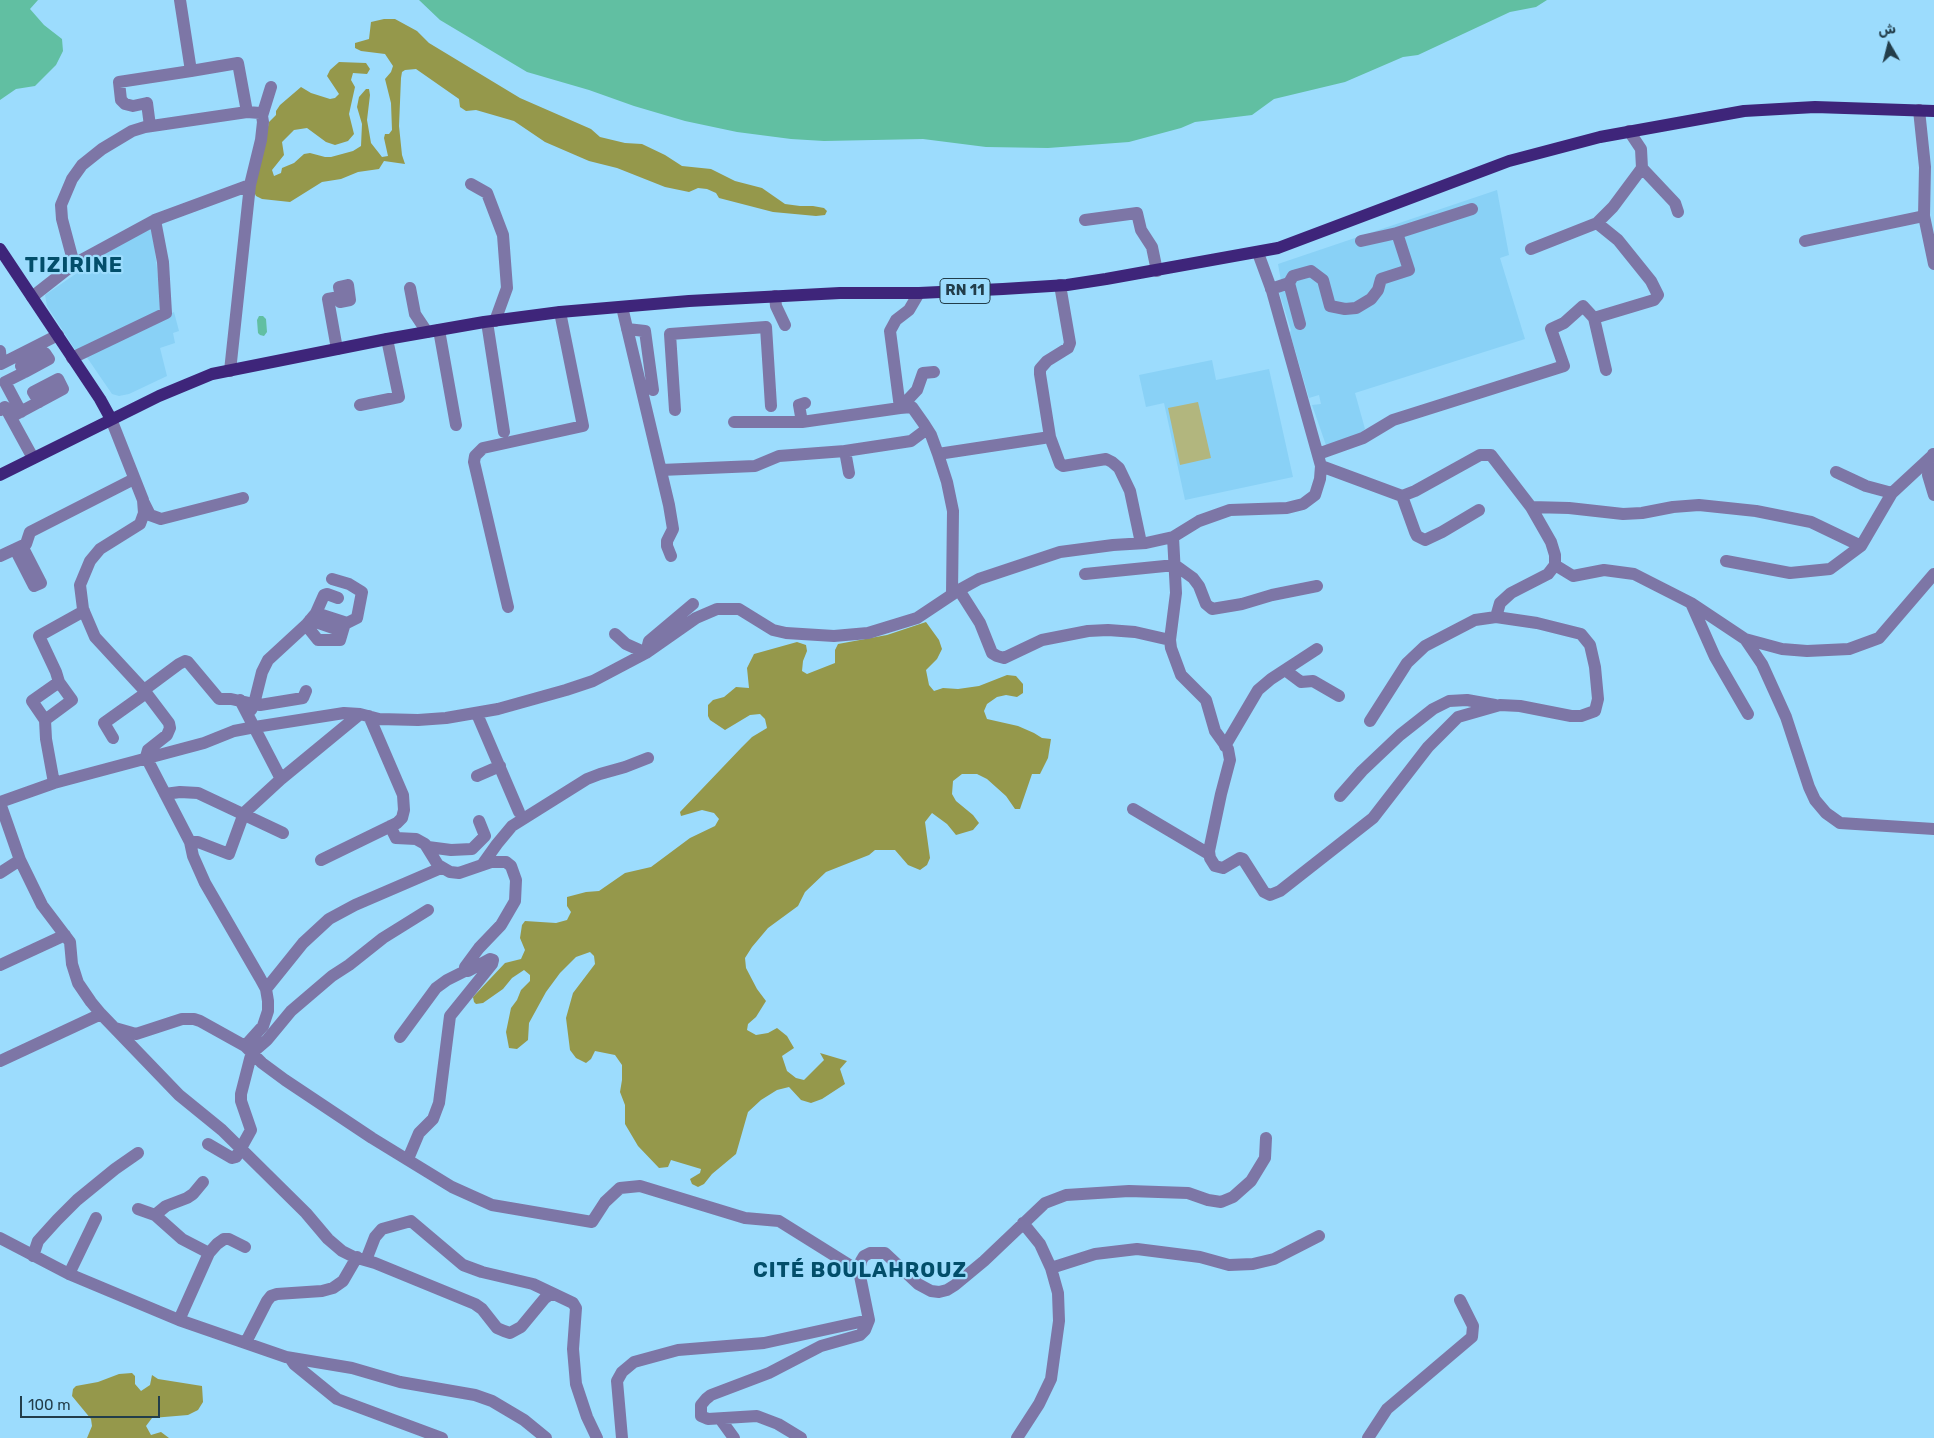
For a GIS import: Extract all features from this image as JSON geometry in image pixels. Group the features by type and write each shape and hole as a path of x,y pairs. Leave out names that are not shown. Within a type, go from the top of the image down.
{"main road":[{"name":"RN 11","path":"0,475 111,418 212,374 387,339 491,321 560,312 689,300 776,301 840,293 918,293 1060,285 1157,271 1278,248 1509,162 1569,144 1629,131 1744,110 1794,107 1934,111"},
{"path":"0,249 111,418"}],"street":[{"path":"180,0 191,71"},
{"path":"150,126 147,104 132,106 125,104 121,100 119,82 238,63 247,112"},
{"path":"230,370 250,185 261,140 262,116 271,87"},
{"path":"1919,110 1925,167 1924,216 1934,264"},
{"path":"74,264 62,219 61,205 72,179 82,165 102,149 132,131 150,126 247,112 260,113 262,116"},
{"path":"1531,249 1597,223 1613,207 1642,168 1641,149 1629,131"},
{"path":"1642,168 1675,203 1678,212"},
{"path":"471,184 487,193 503,235 507,288 491,321 504,432"},
{"path":"32,296 74,264 155,220 250,185"},
{"path":"1361,241 1397,233 1472,208"},
{"path":"1085,220 1137,213 1141,230 1152,247 1157,271"},
{"path":"1805,241 1924,216"},
{"path":"72,358 166,312 163,262 155,220"},
{"path":"1594,318 1654,300 1658,295 1651,281 1618,240 1597,223"},
{"path":"1271,288 1289,283 1293,276 1311,271 1323,280 1330,306 1345,309 1362,306 1375,294 1381,279 1409,270 1397,233"},
{"path":"552,1293 545,1298 521,1327 510,1333 497,1328 482,1309 475,1304 342,1251 328,1239 306,1213 222,1130 180,1095 100,1014 78,983 72,964 70,942 42,905 3,823 0,802 54,783 204,743 234,731 252,721 344,713 397,721 446,718 477,714 579,687 608,674 646,653 696,618 717,609 740,609 773,630 786,633 817,636 852,635 917,618 955,592 980,579 1060,552 1096,546 1141,543 1173,537 1199,522 1230,510 1287,508 1304,504 1315,495 1320,479 1320,460 1271,288 1258,253"},
{"path":"1289,283 1300,324"},
{"path":"1060,285 1070,343 1068,348 1047,361 1040,369 1050,437 1062,465 1106,459 1119,468 1130,491 1141,543"},
{"path":"410,288 415,314 433,331 456,424"},
{"path":"918,293 909,310 896,320 890,331 905,403 927,429 938,454 953,511 955,592 980,623 992,653 1004,658 1042,640 1088,631 1135,632 1170,640"},
{"path":"338,349 328,300 339,298"},
{"path":"776,301 785,325"},
{"path":"771,406 766,327 776,301"},
{"path":"1320,460 1393,420 1564,366 1551,329 1564,323 1583,306 1594,318 1606,370"},
{"path":"622,307 661,470 673,529 667,541 671,556"},
{"path":"508,607 474,462 475,456 483,448 583,426 560,312"},
{"path":"675,410 670,334 766,327"},
{"path":"627,329 645,331 653,390"},
{"path":"0,351 1,364 58,336"},
{"path":"360,405 399,397 387,339"},
{"path":"24,372 4,379 8,413 33,458"},
{"path":"734,422 802,422 905,403 917,390 923,373 934,372"},
{"path":"8,413 39,402"},
{"path":"802,422 799,405 805,403"},
{"path":"111,418 148,513 154,518 161,519"},
{"path":"661,470 756,466 779,456 844,451 911,441 927,429"},
{"path":"938,454 1050,437"},
{"path":"844,451 849,473"},
{"path":"1320,460 1402,496 1416,491 1477,457 1488,454 1495,459 1531,507 1551,542 1555,555 1555,565 1548,574 1511,593 1500,603 1496,617"},
{"path":"1726,561 1790,574 1830,569 1861,546 1892,493 1933,454"},
{"path":"1933,454 1928,475 1934,495"},
{"path":"1836,472 1866,486 1892,493"},
{"path":"0,556 26,544 30,532 134,479"},
{"path":"1402,496 1417,536 1425,540 1480,510"},
{"path":"208,1144 233,1158 236,1157 251,1130 241,1101 241,1094 249,1049 263,1026 268,1010 266,989 236,933 205,883 193,856 190,842 146,757 148,750 166,735 170,726 145,692 95,637 84,611 80,585 90,561 100,549 137,526 243,498"},
{"path":"137,526 143,519 143,500"},
{"path":"1531,507 1569,508 1622,514 1699,505 1756,511 1811,522 1861,546"},
{"path":"1173,537 1176,593 1170,640 1178,669 1186,682 1206,700 1215,731 1229,753 1230,760 1222,788 1209,854 1212,863 1219,868 1242,858 1266,893 1276,894 1373,818 1428,746 1458,717 1500,706"},
{"path":"1085,574 1175,565 1193,578 1201,590 1206,604 1212,609 1242,604 1272,595 1317,586"},
{"path":"1555,565 1573,576 1604,570 1634,574 1691,603 1744,639 1782,649 1807,651 1848,649 1880,638 1934,574"},
{"path":"311,619 343,627 357,618 362,593 349,584 332,579"},
{"path":"252,721 254,704 266,664 311,619 324,596 327,594 338,598"},
{"path":"1691,603 1715,657 1748,714"},
{"path":"646,653 649,642 693,604"},
{"path":"45,720 72,700 59,682 39,636 84,611"},
{"path":"1340,796 1362,771 1400,735 1433,709 1450,701 1468,700 1581,716 1594,711 1598,700 1595,667 1590,645 1581,634 1537,623 1496,617 1474,620 1425,646 1407,663 1370,721"},
{"path":"311,619 318,640 340,640 343,627"},
{"path":"615,634 626,644 646,653"},
{"path":"1744,639 1762,664 1786,717 1809,787 1815,800 1826,813 1840,823 1934,830"},
{"path":"1225,746 1258,690 1284,670 1317,649"},
{"path":"113,738 104,723 185,661 188,662 217,698 222,700 229,698 260,705 303,698 306,691"},
{"path":"1284,670 1301,682 1312,681 1339,696"},
{"path":"54,783 46,740 45,720 32,701 59,682"},
{"path":"240,700 281,779"},
{"path":"477,714 520,812"},
{"path":"190,842 198,842 229,854 244,813 296,766 332,737 364,715"},
{"path":"321,860 397,824 402,818 404,810 403,795 364,715"},
{"path":"482,866 505,834 524,819 587,779 648,758"},
{"path":"476,776 500,766"},
{"path":"165,794 180,792 198,793 283,833"},
{"path":"1133,809 1209,854"},
{"path":"390,826 396,838 416,839 428,847 451,850 472,849 485,836 479,822"},
{"path":"428,847 441,868 450,872 459,873 492,862 506,862 511,866 516,880 515,901 501,925 476,951 465,967 465,970"},
{"path":"0,873 20,860"},
{"path":"266,989 303,943 329,919 355,905 441,868"},
{"path":"249,1049 267,1040 291,1011 332,976 350,965 383,938 428,910"},
{"path":"0,965 65,935"},
{"path":"400,1037 436,988 465,970 491,958 493,960 492,964 450,1016 439,1104 433,1119 419,1133 408,1159"},
{"path":"0,1061 100,1014"},
{"path":"133,1048 133,1041 142,1034 182,1019 200,1020 249,1049 262,1063 372,1138 452,1187 492,1205 592,1222 605,1202 620,1188 640,1186 745,1218 779,1221 859,1271"},
{"path":"115,1028 131,1034 142,1034"},
{"path":"801,1438 778,1424 757,1416 721,1420 708,1419 701,1416 700,1409 706,1399 769,1373 830,1342 860,1335 865,1330 869,1320 859,1271 864,1256 870,1253 885,1253 924,1288 939,1292 947,1290 984,1261 1045,1203 1066,1195 1129,1191 1188,1192 1208,1200 1221,1202 1233,1198 1251,1181 1265,1158 1266,1138"},
{"path":"33,1256 38,1241 77,1200 138,1153"},
{"path":"155,1214 166,1206 187,1198 203,1182"},
{"path":"138,1209 155,1214 182,1239 209,1253"},
{"path":"70,1274 96,1218"},
{"path":"246,1342 272,1296 322,1291 333,1288 342,1281 361,1259 382,1229 411,1221 464,1265 482,1272 533,1284 573,1303 576,1308 573,1349 576,1384 584,1409 597,1438"},
{"path":"1017,1438 1039,1404 1051,1379 1059,1321 1058,1293 1052,1268 1040,1244 1023,1223"},
{"path":"1052,1268 1095,1254 1137,1249 1200,1256 1229,1265 1253,1264 1274,1259 1319,1236"},
{"path":"0,1238 70,1274 179,1320 290,1358 352,1368 415,1386 475,1395 492,1401 524,1420 546,1438"},
{"path":"179,1320 209,1253 217,1244 224,1239 230,1239 245,1247"},
{"path":"1368,1438 1387,1409 1472,1337 1473,1326 1460,1300"},
{"path":"622,1438 618,1380 622,1372 634,1362 678,1350 764,1343 869,1320"},
{"path":"290,1358 294,1364 337,1399 442,1438"},
{"path":"721,1420 734,1438"}],"shaded area":[{"path":"0,0 38,0 30,9 44,25 62,39 63,51 56,65 35,86 16,89 0,100"},
{"path":"419,0 1547,0 1536,7 1510,12 1418,55 1403,57 1345,82 1274,99 1252,115 1195,122 1181,128 1129,142 1048,148 986,147 923,139 824,141 791,139 737,132 685,121 527,72 440,20"},
{"path":"395,19 417,31 429,43 520,98 591,129 600,137 625,143 642,144 682,166 711,169 735,181 762,188 785,204 813,206 824,208 827,211 825,215 816,216 773,212 719,198 716,193 707,189 698,188 689,192 665,187 617,168 589,161 545,142 514,121 476,110 466,111 460,107 459,99 416,69 405,70 402,72 401,78 399,126 402,155 405,164 384,161 379,169 358,172 341,179 322,182 290,202 262,199 256,196 254,192 269,122 276,115 280,105 301,87 311,93 330,99 335,98 339,94 327,76 330,70 339,62 366,63 370,69 367,74 353,73 351,80 355,87 349,114 354,134 348,141 335,145 326,142 307,128 294,130 282,142 284,155 272,170 274,176 281,173 282,168 294,163 304,154 310,153 331,157 353,151 361,146 362,124 357,107 359,97 366,89 369,89 370,95 367,120 371,143 382,157 388,156 384,138 385,134 389,134 392,130 391,103 385,79 393,66 385,54 361,51 355,48 355,43 369,39 371,22"},
{"path":"1497,190 1509,255 1500,258 1525,339 1355,393 1365,429 1359,434 1327,448 1312,405 1321,404 1319,395 1309,398 1276,282 1281,281 1278,264"},
{"path":"150,229 153,235 162,311 76,351 47,306 45,295 80,271 88,262"},
{"path":"174,312 179,331 173,333 175,343 160,348 167,376 129,394 119,396 112,394 86,356"},
{"path":"259,316 263,316 266,319 267,332 264,336 258,333 257,320"},
{"path":"1212,360 1216,380 1269,369 1293,477 1185,500 1164,403 1146,407 1139,375"},
{"path":"1198,402 1211,458 1180,465 1168,408"},
{"path":"926,622 939,640 942,649 937,659 926,670 929,685 934,691 943,688 958,689 979,686 1007,675 1016,676 1023,684 1023,693 1017,697 1006,695 997,697 987,704 984,711 987,719 1018,726 1042,738 1051,739 1048,758 1040,774 1032,774 1020,809 1015,809 1006,796 987,779 977,774 962,774 953,781 952,794 956,801 973,815 979,823 973,830 956,835 947,824 932,813 925,822 930,858 927,865 920,870 908,865 895,850 875,850 869,855 826,872 805,892 798,906 768,928 752,947 745,958 746,968 766,1001 756,1017 748,1024 747,1030 756,1035 768,1033 777,1028 787,1036 794,1048 782,1056 787,1071 796,1078 804,1080 824,1060 820,1053 847,1061 840,1069 845,1084 822,1099 811,1103 801,1100 789,1087 777,1090 761,1100 748,1112 736,1154 712,1174 704,1184 698,1187 692,1184 690,1179 700,1173 701,1169 671,1160 668,1167 659,1168 638,1146 625,1124 625,1105 620,1092 622,1065 615,1055 595,1051 591,1059 586,1063 576,1058 570,1050 566,1018 573,993 595,964 594,956 590,952 576,957 560,973 546,992 529,1023 528,1040 517,1049 509,1048 506,1032 511,1008 521,990 530,981 530,975 524,970 512,978 503,989 483,1003 476,1004 473,997 505,963 521,959 525,950 520,938 522,925 525,921 556,923 567,920 571,912 567,906 567,897 599,891 625,873 651,867 690,838 715,826 719,819 714,813 702,810 681,816 680,812 752,737 767,728 765,719 760,714 750,715 725,730 710,720 708,716 708,705 713,700 724,697 736,687 749,688 747,668 754,654 797,642 806,645 807,651 802,671 807,674 835,663 835,650 838,644 887,635"},
{"path":"132,1373 135,1376 135,1384 141,1391 150,1385 152,1375 158,1379 202,1386 203,1402 198,1410 188,1415 152,1418 146,1426 151,1435 161,1432 169,1438 87,1438 92,1426 91,1419 72,1396 73,1389 76,1386 98,1382 119,1374"}],"district":[{"name":"TIZIRINE","path":"74,266"},
{"name":"CITÉ BOULAHROUZ","path":"860,1271"}]}
